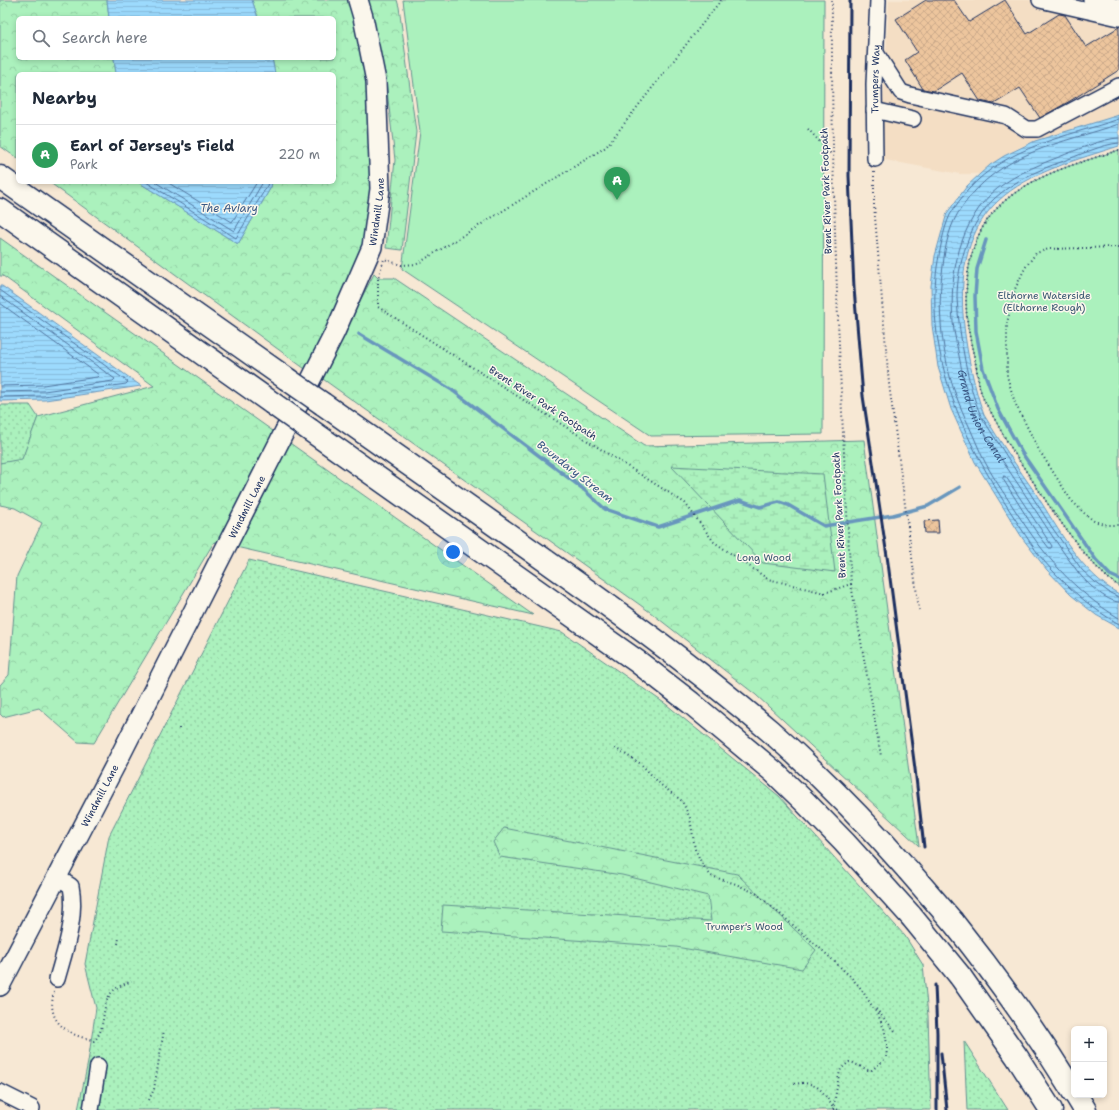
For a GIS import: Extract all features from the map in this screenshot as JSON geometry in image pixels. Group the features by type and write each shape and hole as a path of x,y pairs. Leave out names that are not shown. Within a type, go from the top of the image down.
{"highway":[{"path":"0,176 586,589 704,677 771,732 863,820 953,922 1009,994 1071,1088"},
{"path":"0,210 638,662 697,708 774,772 806,802 911,916 960,976 1017,1057 1051,1110"},
{"path":"1078,1098 1085,1110"}],"main road":[{"name":"Windmill Lane","path":"0,986 335,332 372,247 380,189 376,81 358,0"}],"street":[{"name":"Trumpers Way","path":"875,159 874,110 878,0"},
{"path":"1040,0 1119,18"},
{"path":"1091,0 1119,7"},
{"path":"876,53 901,92 1006,116 1026,129 1037,130 1119,86"},
{"path":"874,110 913,119"},
{"path":"56,877 71,886 73,898 68,938 57,979"},
{"path":"91,1110 98,1066"},
{"path":"0,1092 32,1108 31,1110"}],"path":[{"name":"Brent River Park Footpath","path":"721,0 606,147 417,264 401,265 384,259 378,278 378,307 685,503 714,542 768,579 824,593 851,584 841,421 833,156 832,0"},
{"path":"808,129 833,156"},
{"path":"1119,150 1066,168 1032,182 1013,193 1003,202 987,221 978,236 973,250 967,276 967,314 968,327 981,393 997,425 1058,517 1101,572 1119,586"},
{"path":"875,159 874,206 889,384 919,610"},
{"path":"1119,247 1049,249 1036,253 1025,268 1015,289 1007,323 1007,376 1015,403 1039,450 1072,500 1094,521 1107,525 1119,525"},
{"path":"851,584 881,756"},
{"path":"615,748 641,764 661,785 682,801 690,818 695,850 702,864 711,876 736,884 757,894 839,965 859,986 872,1006 884,1028 886,1035 886,1058 872,1070 868,1070 849,1062 841,1069 834,1109"},
{"path":"118,944 119,938"},
{"path":"57,979 51,1002 54,1018 70,1033 94,1041 100,1036 105,1004 114,990 131,981"},
{"path":"872,1006 895,1031"},
{"path":"149,1100 154,1089 164,1030"},
{"path":"794,1084 805,1083 818,1086 823,1091 834,1109 840,1110"}],"shaded area":[{"path":"889,0 1119,0 1119,115 1035,141 1016,149 990,165 980,174 960,174 880,159"}],"green space":[{"path":"0,0 107,0 109,16 16,16 16,60 114,60 116,72 16,72 16,158 0,146"},
{"path":"252,0 354,0 373,83 375,174 366,247 312,374 52,184 141,184 238,244 272,184 336,184 336,72 275,72 272,60 336,60 336,16 257,16"},
{"path":"366,0 397,0 399,7 416,132 402,250 386,248 395,160 386,81"},
{"path":"403,0 824,0 823,434 651,436 402,269 420,132"},
{"name":"Elthorne Waterside (Elthorne Rough)","path":"1119,150 1119,586 1109,579 1090,560 1063,525 1012,449 986,403 980,388 968,327 966,300 968,271 975,243 988,219 1000,205 1031,183 1048,175 1083,161"},
{"path":"0,238 533,615 214,542 94,743 78,742 39,708 3,717 0,714 0,685 9,675 17,576 42,523 15,508 0,505 0,463 22,459 38,417 154,386 3,276 0,276"},
{"name":"Long Wood","path":"374,274 378,278 394,278 644,446 864,440 919,846 756,695 650,612 320,377"},
{"path":"0,405 30,405 38,417 22,460 0,463"},
{"path":"671,466 823,474 835,572 763,563"},
{"path":"249,560 562,632 667,705 779,796 905,936 923,965 928,1016 931,1110 78,1110 88,1062 96,1008 85,964 109,836"},
{"name":"Trumper's Wood","path":"504,828 737,874 816,950 802,969 676,947 441,931 443,905 711,921 708,896 622,875 500,857 493,842"},
{"path":"964,1041 1008,1110 967,1110"}],"water":[{"path":"107,0 252,0 257,16 109,16"},
{"path":"114,60 272,60 275,72 116,72"},
{"name":"Grand Union Canal","path":"1119,115 1119,146 1071,161 1039,174 1010,191 998,201 984,217 974,235 967,255 962,297 963,318 969,359 977,394 984,415 1072,550 1093,575 1119,594 1119,628 1096,615 1071,595 1047,570 1023,539 975,462 951,409 938,367 932,325 931,286 935,256 947,213 967,186 980,174 1004,156 1035,141"},
{"name":"The Aviary","path":"141,184 272,184 238,244"},
{"path":"0,286 141,386 45,400 0,401"}],"building":[{"path":"926,0 954,0 969,22 1005,0 1027,34 1059,14 1065,15 1086,47 1119,27 1119,70 1040,118 1020,88 994,104 980,101 962,73 934,91 923,89 905,60 917,52 896,19"},
{"path":"938,520 939,533 925,533 924,521"}],"waterway":[{"path":"986,240 977,269 975,296 976,331 983,369 998,409 1022,453 1096,560 1110,575 1119,579"},
{"name":"Boundary Stream","path":"359,334 452,390 582,488 605,509 658,527 740,500 760,507 779,502 788,505 824,526 893,515 928,506 960,487"}],"railway":[{"path":"850,0 849,176 854,288 863,396 888,563 924,847"},
{"path":"935,985 937,1033 937,1110"},
{"path":"941,1053 947,1110"}],"place":[{"name":"Earl of Jersey's Field","path":"617,200"}]}
